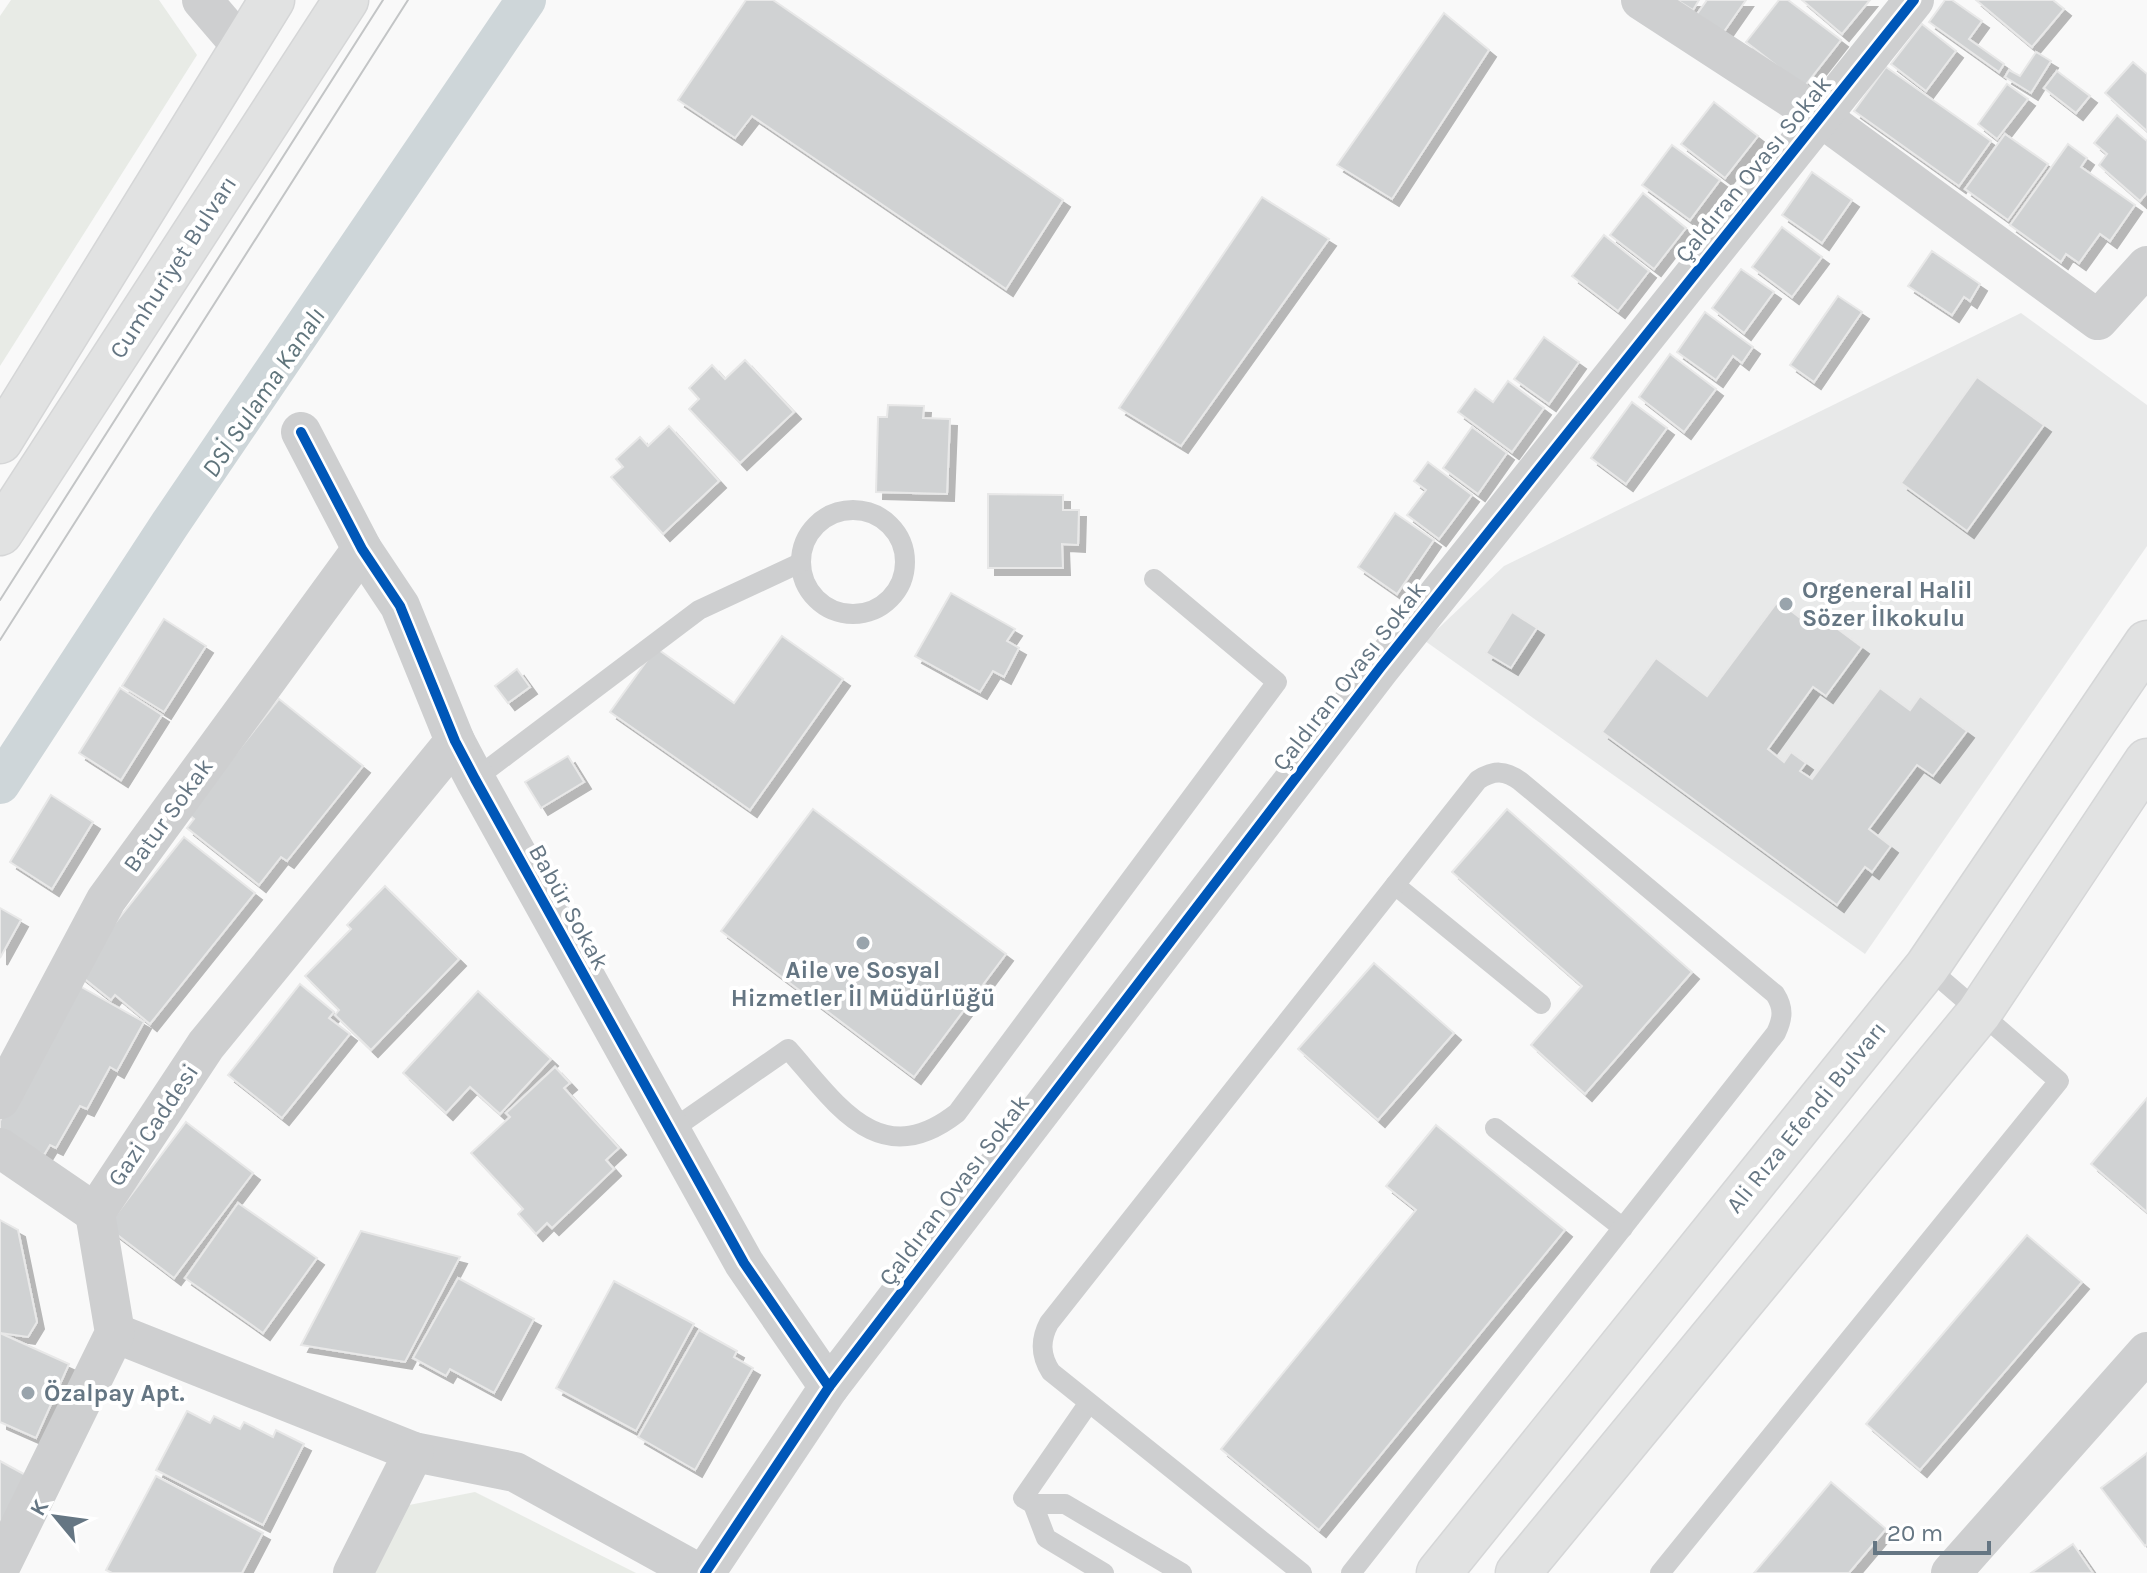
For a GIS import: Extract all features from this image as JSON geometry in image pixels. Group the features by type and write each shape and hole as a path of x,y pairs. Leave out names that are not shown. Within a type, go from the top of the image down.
{"main road":[{"path":"0,441 272,0"},
{"name":"Cumhuriyet Bulvarı","path":"0,533 346,0"},
{"name":"Ali Rıza Efendi Bulvarı","path":"1439,1573 1927,967 2147,643"},
{"path":"1518,1573 1979,1013 2147,761"}],"street":[{"path":"202,0 244,49"},
{"path":"1641,0 1821,117 2098,320 2147,266"},
{"name":"Çaldıran Ovası Sokak","path":"705,1573 829,1387 1448,579 1914,0"},
{"name":"Babür Sokak","path":"301,432 362,549 400,606 455,741 475,779 744,1263 829,1387"},
{"name":"Batur Sokak","path":"0,1099 106,900 362,549"},
{"name":"Gazi Caddesi","path":"115,1333 95,1213 206,1045 455,741"},
{"path":"0,1148 95,1213"},
{"path":"0,1567 115,1333 414,1452 515,1472 698,1573"},
{"path":"1951,1573 2147,1352"},
{"path":"353,1573 414,1452"}],"lane":[{"path":"851,509 867,511 882,518 894,529 902,544 905,560 903,577 896,592 870,611 854,614 838,612 823,605 811,594 803,580 800,563 802,547 809,532 835,512 851,509"},
{"path":"475,779 699,610 800,563"},
{"path":"670,1131 788,1049 849,1118 877,1133 910,1136 943,1124 957,1113 1277,682 1154,579"},
{"path":"1302,1573 1051,1372 1045,1363 1042,1342 1049,1323 1478,780 1488,773 1500,771 1511,774 1775,994 1783,1012 1776,1033 1351,1573"},
{"path":"1395,885 1541,1004"},
{"path":"1660,1573 2059,1081 1927,967"},
{"path":"1495,1128 1623,1228"},
{"path":"1028,1501 1088,1404"},
{"path":"1028,1501 1046,1538 1104,1573"},
{"path":"1028,1501 1065,1504 1182,1573"}],"shaded area":[{"path":"11,0 159,0 197,55 0,366 0,16"},
{"name":"Orgeneral Halil Sözer İlkokulu","path":"2021,313 2147,405 2147,546 1865,954 1425,641 1504,566"},
{"path":"475,1492 636,1573 371,1573 404,1506"}],"building":[{"path":"746,0 773,0 1063,200 1006,289 752,116 735,138 678,100"},
{"path":"1677,0 1699,0 1693,10"},
{"path":"1707,0 1746,0 1723,33 1697,14"},
{"path":"1779,0 1788,0 1841,40 1804,87 1746,42"},
{"path":"1802,0 1870,0 1842,34"},
{"path":"1945,0 1952,0 1982,21 1969,39 2004,64 1999,72 1929,22"},
{"path":"1976,0 2053,0 2064,9 2032,47"},
{"path":"1444,13 1489,50 1392,199 1337,165"},
{"path":"1922,24 1956,51 1926,91 1891,64"},
{"path":"2036,52 2051,61 2031,93 2005,77 2009,70 2020,76"},
{"path":"2133,62 2147,74 2147,131 2105,93"},
{"path":"1886,67 1991,141 1959,186 1854,111"},
{"path":"2057,71 2090,96 2076,113 2044,88"},
{"path":"2007,84 2028,99 1997,139 1978,124"},
{"path":"1714,102 1758,136 1725,178 1681,144"},
{"path":"2117,115 2147,141 2147,193 2140,201 2099,165 2107,154 2094,143"},
{"path":"2005,134 2048,164 2008,220 1965,189"},
{"path":"2068,144 2087,158 2081,167 2135,205 2110,241 2100,234 2079,263 2066,254 2061,262 2010,225"},
{"path":"1672,145 1720,180 1690,220 1642,185"},
{"path":"1812,172 1852,200 1822,243 1782,215"},
{"path":"1643,193 1686,228 1654,269 1610,235"},
{"path":"1262,197 1329,239 1181,446 1119,408"},
{"path":"1782,227 1822,257 1792,297 1752,267"},
{"path":"1604,235 1649,271 1618,311 1572,276"},
{"path":"1932,251 1980,284 1970,301 1964,297 1952,315 1908,286"},
{"path":"1741,269 1774,292 1744,333 1712,308"},
{"path":"1838,296 1862,312 1814,382 1790,365"},
{"path":"1705,312 1753,347 1742,363 1733,356 1716,380 1677,352"},
{"path":"1544,337 1579,362 1549,404 1514,379"},
{"path":"1670,354 1716,389 1684,432 1639,397"},
{"path":"745,360 794,412 740,463 689,409 699,399 689,388 712,365 725,379"},
{"path":"1977,377 2044,425 1967,531 1901,483"},
{"path":"1508,381 1544,408 1512,452 1458,412 1475,389 1493,402"},
{"path":"1632,402 1667,428 1626,484 1591,458"},
{"path":"888,405 924,406 923,418 950,419 947,494 876,492 878,417 887,417"},
{"path":"669,426 719,481 663,534 611,477 623,467 616,459 640,437 648,446"},
{"path":"1472,427 1507,453 1478,494 1443,468"},
{"path":"1428,462 1472,495 1439,539 1407,515 1426,490 1414,481"},
{"path":"988,494 1063,495 1063,510 1079,510 1078,545 1062,544 1063,568 988,568"},
{"path":"1395,513 1434,540 1397,594 1358,567"},
{"path":"951,593 1015,629 1007,641 1019,648 1004,677 993,671 980,692 915,656"},
{"path":"1778,601 1811,626 1819,615 1862,647 1826,696 1813,687 1768,749 1784,762 1791,752 1806,763 1800,771 1812,779 1880,688 1910,710 1920,696 1967,731 1933,776 1917,765 1869,829 1891,846 1872,872 1865,867 1837,905 1602,732 1656,658 1707,696"},
{"path":"1512,612 1537,628 1511,668 1486,653"},
{"path":"164,619 206,646 164,712 122,686"},
{"path":"782,636 843,679 750,810 610,712 656,648 734,703"},
{"path":"517,669 530,687 508,703 495,686"},
{"path":"120,688 162,715 121,780 79,753"},
{"path":"279,699 363,766 287,861 281,857 259,885 187,828 194,819 188,814"},
{"path":"568,756 584,782 541,808 525,782"},
{"path":"51,795 93,822 52,889 10,862"},
{"name":"Aile ve Sosyal Hizmetler İl Müdürlüğü","path":"813,809 1006,954 914,1077 721,931"},
{"path":"1507,809 1692,972 1585,1094 1531,1045 1582,986 1452,872"},
{"path":"184,837 255,893 150,1024 115,995 111,1000 76,972"},
{"path":"385,886 459,959 371,1050 335,1015 339,1010 305,976 351,929 347,925"},
{"path":"0,908 21,920 0,958"},
{"path":"1374,963 1454,1033 1378,1120 1298,1049"},
{"path":"76,984 144,1022 117,1071 110,1067 87,1109 80,1106 56,1148 50,1145 44,1155 0,1131 0,1121"},
{"path":"300,984 334,1012 329,1018 350,1034 282,1118 228,1075"},
{"path":"478,991 551,1059 500,1114 470,1087 446,1113 403,1073"},
{"path":"555,1067 570,1083 564,1088 619,1148 606,1160 614,1169 552,1228 547,1223 536,1234 518,1214 523,1209 471,1153 510,1117 506,1113"},
{"path":"2147,1098 2147,1212 2091,1164"},
{"path":"186,1122 253,1173 174,1278 107,1227"},
{"path":"1436,1125 1565,1230 1319,1530 1221,1449 1416,1210 1386,1186"},
{"path":"238,1203 317,1258 263,1333 185,1278"},
{"path":"0,1220 18,1230 37,1322 28,1337 0,1333"},
{"path":"361,1231 460,1257 405,1362 301,1345"},
{"path":"2027,1235 2082,1282 1920,1470 1866,1424"},
{"path":"458,1278 534,1319 494,1393 450,1369 446,1376 413,1358"},
{"path":"614,1281 694,1324 636,1431 556,1388"},
{"path":"699,1330 737,1351 734,1357 753,1368 695,1470 638,1437"},
{"name":"Özalpay Apt.","path":"0,1333 69,1364 36,1438 0,1422"},
{"path":"187,1411 210,1423 214,1416 240,1429 244,1422 273,1437 276,1430 304,1444 263,1525 156,1470"},
{"path":"2147,1453 2147,1544 2145,1546 2101,1488"},
{"path":"0,1461 31,1478 0,1534"},
{"path":"156,1476 263,1533 242,1573 112,1573 106,1570"},
{"path":"1831,1482 1886,1529 1849,1573 1754,1573"},
{"path":"2073,1544 2093,1573 2031,1573"}],"waterway":[{"name":"DSİ Sulama Kanalı","path":"0,784 170,524 526,0"}],"tram line":[{"path":"0,600 383,0"},
{"path":"0,640 408,0"}],"cycle path":[{"path":"705,1573 829,1387 1380,668 1914,0"},
{"path":"301,432 362,549 400,606 455,741 475,779 744,1263 829,1387"}],"place":[{"name":"Orgeneral Halil Sözer İlkokulu","path":"1786,604"},
{"name":"Aile ve Sosyal Hizmetler İl Müdürlüğü","path":"863,943"},
{"name":"Özalpay Apt.","path":"28,1393"}]}
